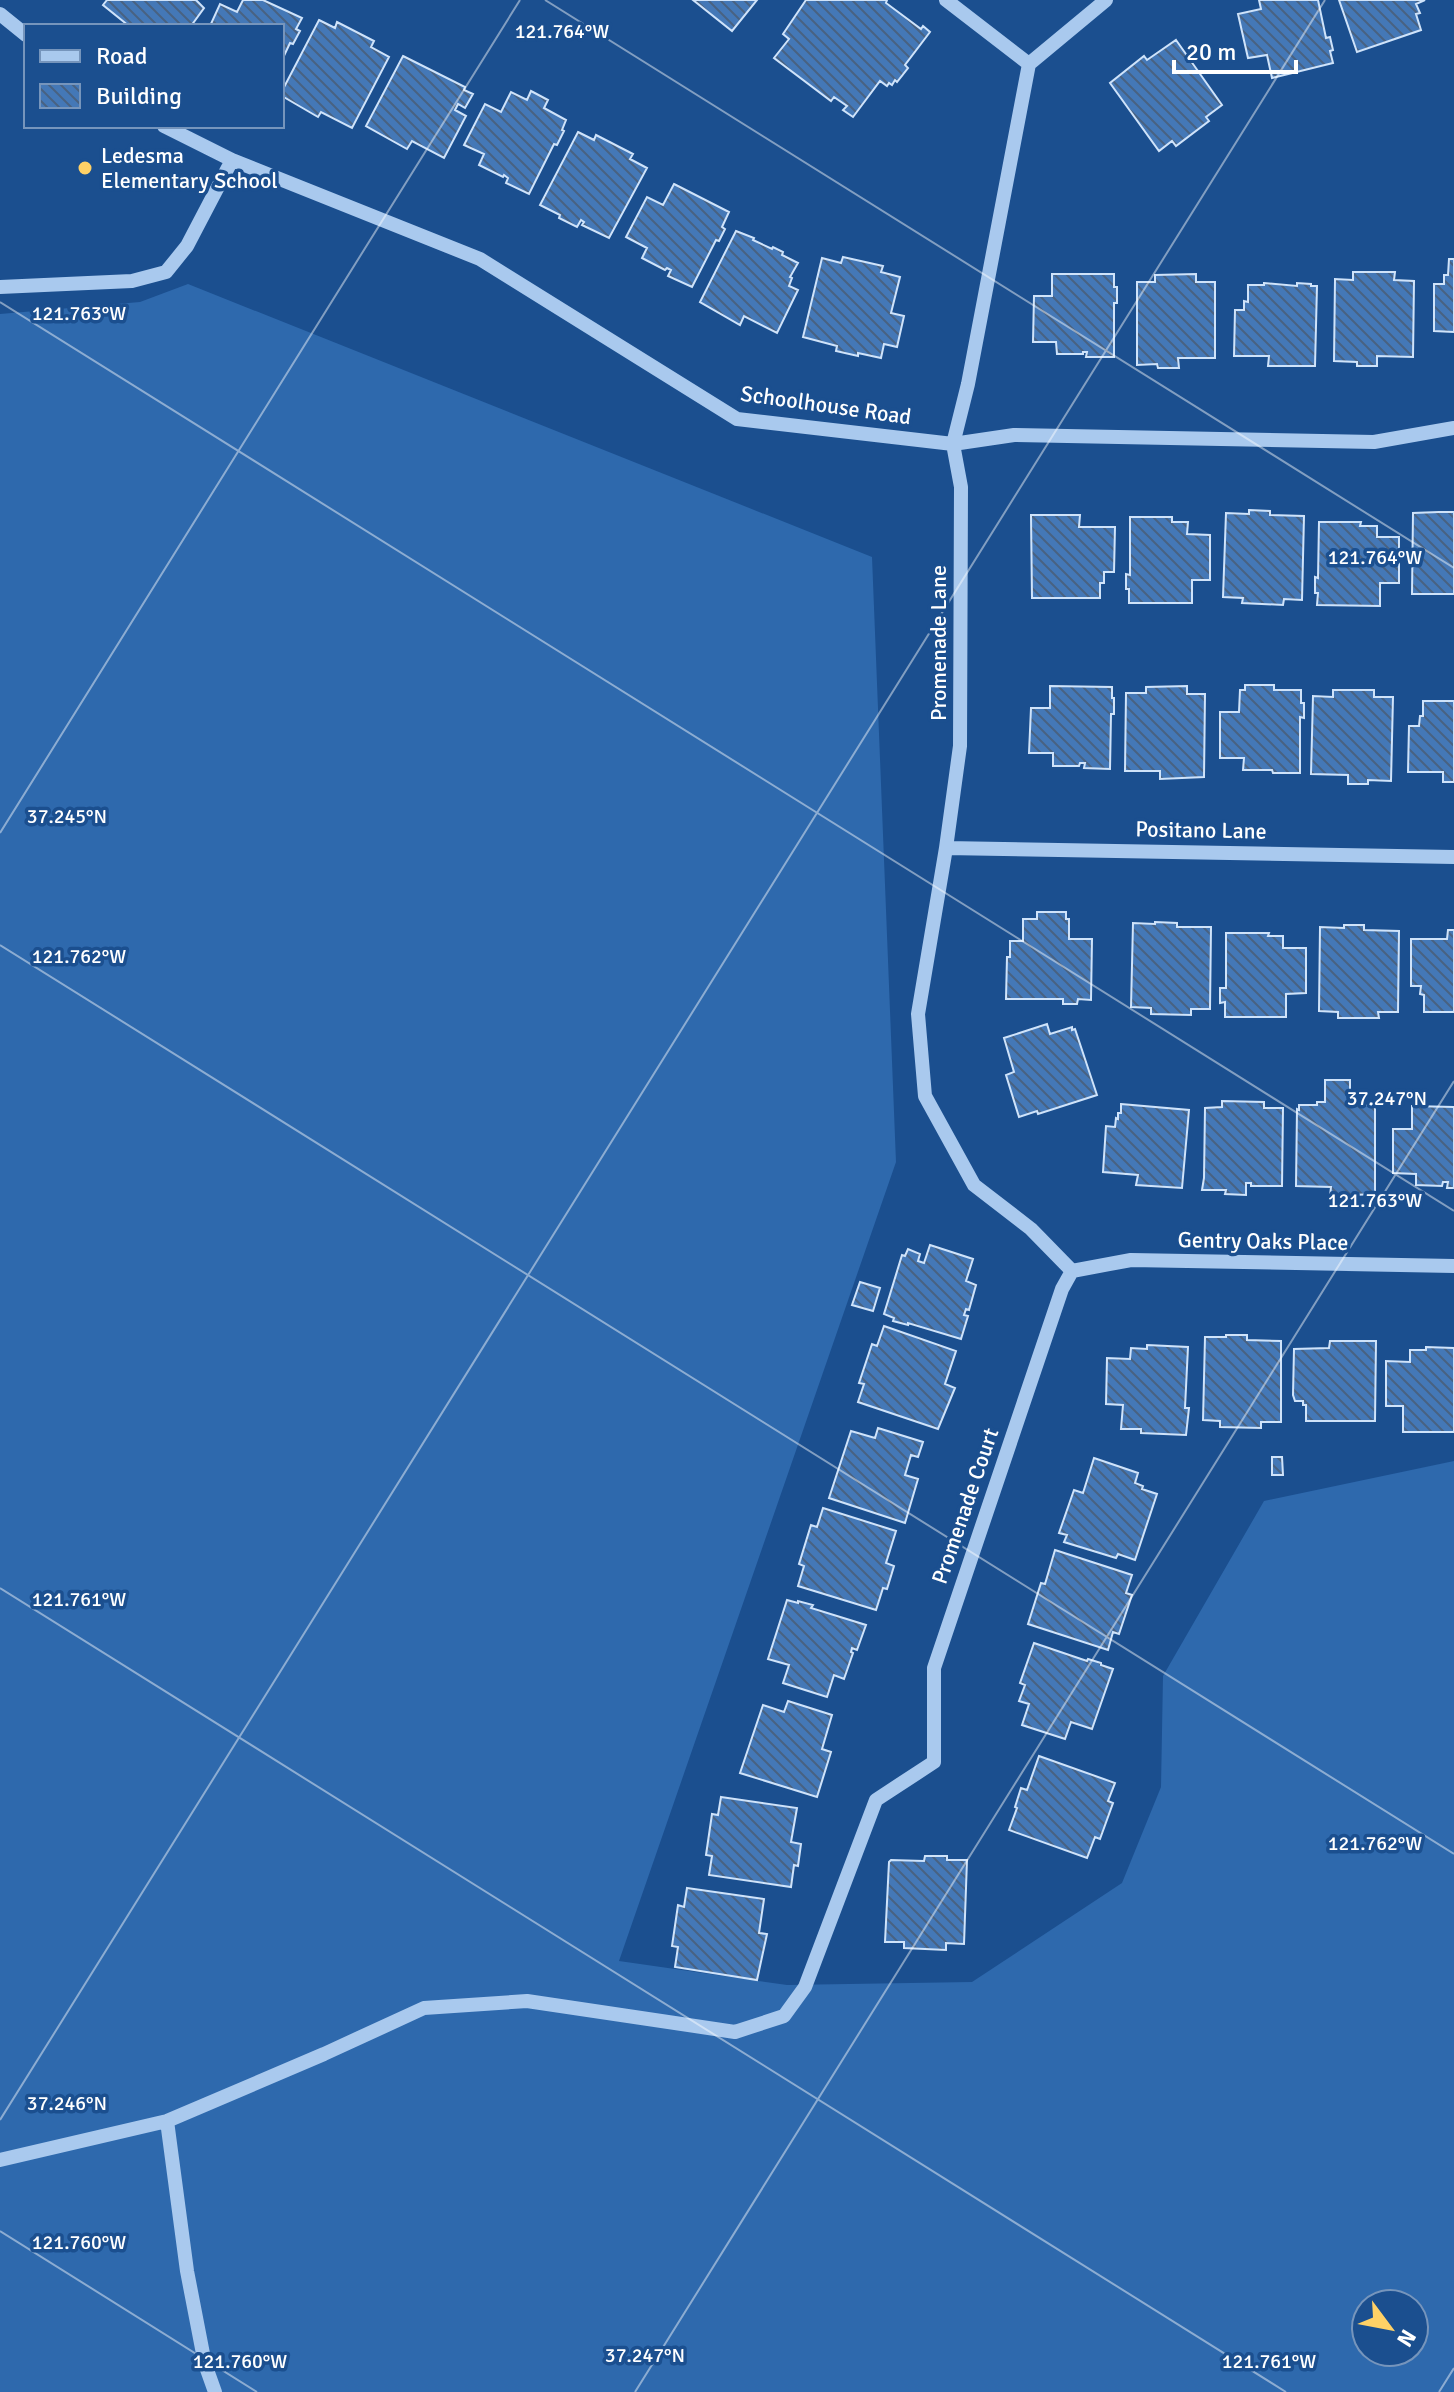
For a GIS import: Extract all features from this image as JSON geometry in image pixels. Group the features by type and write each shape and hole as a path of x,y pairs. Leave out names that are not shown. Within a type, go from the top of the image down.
{"street":[{"path":"946,0 1029,64 1106,0"},
{"path":"0,14 24,33"},
{"name":"Promenade Lane","path":"1029,64 968,384 953,444 961,487 960,746 918,1014 925,1096 974,1185 1031,1229 1072,1271"},
{"name":"Schoolhouse Road","path":"168,128 232,160 480,259 737,419 953,444 1014,435 1374,442 1454,428"},
{"path":"0,287 132,281 166,272 187,246 232,160"},
{"name":"Positano Lane","path":"946,848 1454,857"},
{"name":"Gentry Oaks Place","path":"1072,1271 1131,1260 1454,1266"},
{"name":"Promenade Court","path":"167,2121 424,2008 527,2001 735,2032 784,2016 805,1987 876,1800 934,1762 934,1668 1062,1289 1072,1271"},
{"path":"0,2160 167,2121 187,2271 205,2364 215,2392"}],"shaded area":[{"path":"188,284 872,557 896,1162 619,1961 787,1985 972,1982 1122,1883 1161,1787 1163,1676 1264,1501 1454,1461 1454,2392 0,2392 0,314 140,302"}],"building":[{"path":"107,0 196,0 204,8 192,24 127,24 103,5"},
{"path":"243,0 263,0 302,18 296,29 300,31 284,56 284,24 211,24 220,4 237,12"},
{"path":"693,0 757,0 732,31"},
{"path":"806,0 887,0 886,3 921,29 923,26 930,32 905,65 908,68 897,82 895,80 887,86 880,81 853,117 843,110 847,106 834,97 831,101 774,58 789,39 783,34"},
{"path":"1259,0 1318,0 1326,38 1330,37 1333,63 1272,78 1267,55 1248,58 1238,14 1261,9"},
{"path":"1339,0 1425,0 1416,4 1421,30 1357,52"},
{"path":"319,20 335,28 337,22 374,41 371,47 389,57 352,128 321,112 318,117 284,97 284,87"},
{"path":"1176,40 1222,105 1206,117 1209,121 1176,146 1172,141 1159,151 1110,83 1144,56 1147,60"},
{"path":"403,56 473,94 465,108 458,104 455,110 466,116 444,158 412,141 407,149 366,126"},
{"path":"531,91 548,100 544,108 566,120 557,145 554,144 529,194 506,183 508,178 504,175 479,165 484,154 464,145 485,104 501,112 511,92 527,100"},
{"path":"578,132 594,140 596,135 633,154 630,159 647,168 609,238 582,225 584,222 581,220 577,227 540,205"},
{"path":"674,184 729,212 722,227 725,229 692,287 668,276 671,270 642,258 647,248 626,237 647,197 663,205"},
{"path":"736,231 783,252 782,255 798,263 789,286 798,290 777,333 744,316 740,325 700,302"},
{"path":"843,257 883,266 881,272 900,277 891,313 904,316 897,347 884,344 881,358 836,351 837,346 803,337 822,258 841,263"},
{"path":"1449,259 1454,259 1454,332 1434,331 1434,284 1444,284"},
{"path":"1353,272 1395,272 1394,280 1414,281 1413,357 1377,356 1377,366 1334,361 1335,279 1353,280"},
{"path":"1052,274 1114,274 1117,303 1114,303 1114,357 1086,357 1087,352 1057,354 1056,342 1033,342 1034,296 1052,296"},
{"path":"1196,274 1196,282 1215,282 1215,358 1178,358 1179,368 1158,368 1157,364 1137,365 1137,282 1155,282 1155,275"},
{"path":"1248,285 1317,286 1315,366 1268,366 1269,356 1234,356 1235,310 1244,310 1244,301 1248,302"},
{"path":"1249,510 1270,511 1270,515 1304,516 1302,600 1284,599 1283,605 1242,603 1243,598 1223,597 1226,513 1249,514"},
{"path":"1454,512 1454,594 1412,594 1413,513"},
{"path":"1031,515 1080,515 1079,527 1115,527 1114,572 1104,572 1100,598 1032,598"},
{"path":"1130,517 1172,517 1172,522 1188,522 1187,534 1210,535 1210,580 1192,580 1192,603 1129,603 1126,574 1130,575"},
{"path":"1319,522 1361,522 1360,526 1377,526 1377,537 1399,537 1399,583 1380,583 1380,606 1317,605 1315,577 1318,578"},
{"path":"1245,685 1274,685 1274,690 1301,690 1304,718 1300,717 1300,773 1243,770 1244,758 1220,758 1220,712 1239,712 1240,690 1245,690"},
{"path":"1050,686 1112,687 1114,714 1111,714 1110,769 1084,768 1085,763 1079,766 1053,766 1053,753 1029,753 1031,708 1050,708"},
{"path":"1187,686 1187,694 1205,694 1204,777 1160,779 1160,771 1125,771 1126,693 1146,693 1146,687"},
{"path":"1333,690 1374,690 1374,697 1393,697 1391,781 1368,780 1368,784 1348,784 1348,775 1311,774 1313,696 1333,697"},
{"path":"1423,701 1454,701 1454,782 1443,782 1443,772 1408,772 1409,726 1419,726"},
{"path":"1037,912 1066,912 1069,939 1092,939 1091,1000 1078,999 1077,1004 1063,1004 1063,999 1006,999 1010,941 1023,941 1023,919 1037,919"},
{"path":"1133,923 1177,923 1177,927 1211,927 1210,1009 1191,1009 1191,1015 1151,1014 1151,1008 1131,1007"},
{"path":"1344,925 1364,925 1364,930 1399,931 1398,1012 1378,1012 1379,1018 1338,1018 1338,1012 1319,1011 1320,927 1344,928"},
{"path":"1448,930 1454,930 1454,1012 1424,1012 1421,986 1411,986 1411,939 1447,939"},
{"path":"1226,933 1269,933 1268,936 1283,936 1283,948 1306,948 1306,993 1286,994 1286,1017 1225,1017 1225,1002 1220,1003 1220,988 1226,988"},
{"path":"1047,1024 1050,1034 1072,1027 1072,1030 1075,1029 1097,1095 1019,1117 1006,1075 1014,1072 1004,1038"},
{"path":"1325,1080 1350,1080 1350,1102 1375,1105 1375,1194 1330,1196 1331,1187 1296,1186 1297,1109 1299,1105 1325,1102"},
{"path":"1222,1101 1264,1102 1264,1108 1283,1108 1282,1186 1251,1186 1251,1183 1246,1183 1246,1195 1225,1194 1226,1190 1202,1190 1205,1108 1222,1107"},
{"path":"1121,1104 1189,1110 1182,1188 1136,1185 1138,1175 1103,1172 1106,1126 1115,1127"},
{"path":"1412,1106 1454,1107 1454,1188 1447,1188 1448,1182 1443,1182 1442,1186 1416,1185 1416,1174 1393,1173 1393,1129 1412,1129"},
{"path":"930,1245 973,1259 966,1281 976,1285 969,1310 966,1309 964,1315 968,1316 961,1339 893,1321 894,1318 884,1314 902,1255 905,1256 908,1249 920,1254 918,1261 924,1263"},
{"path":"860,1282 880,1288 873,1311 852,1305"},
{"path":"884,1326 956,1351 945,1384 955,1388 938,1429 858,1402 864,1384 859,1383 872,1344 877,1346"},
{"path":"1247,1335 1247,1340 1281,1341 1281,1422 1261,1422 1261,1428 1220,1427 1220,1421 1203,1420 1205,1337"},
{"path":"1330,1341 1376,1341 1375,1421 1306,1421 1306,1405 1303,1401 1295,1401 1293,1395 1294,1349 1329,1348"},
{"path":"1147,1345 1188,1347 1186,1435 1121,1429 1123,1405 1106,1404 1107,1358 1130,1359 1131,1348 1147,1349"},
{"path":"1426,1347 1454,1348 1454,1432 1403,1432 1403,1406 1386,1406 1386,1361 1410,1362 1410,1350 1426,1350"},
{"path":"878,1428 923,1442 918,1457 911,1455 905,1475 918,1479 905,1523 829,1498 851,1431 875,1438"},
{"path":"1272,1457 1282,1457 1283,1475 1272,1475"},
{"path":"1094,1458 1138,1473 1135,1483 1157,1494 1135,1560 1118,1554 1116,1558 1064,1542 1067,1535 1059,1533 1074,1490 1083,1493"},
{"path":"823,1508 896,1531 886,1563 894,1566 876,1610 798,1586 804,1566 799,1564 811,1525 817,1527"},
{"path":"1055,1550 1132,1575 1126,1593 1132,1595 1119,1634 1113,1632 1108,1650 1028,1624"},
{"path":"787,1600 813,1605 811,1608 866,1625 857,1650 852,1648 844,1679 834,1675 827,1697 783,1683 789,1665 768,1659"},
{"path":"1034,1643 1113,1669 1092,1729 1071,1722 1065,1739 1022,1725 1029,1704 1019,1701 1025,1685 1020,1683"},
{"path":"788,1701 832,1715 822,1749 831,1752 817,1797 740,1773 763,1705 784,1712"},
{"path":"1039,1756 1115,1783 1108,1801 1113,1803 1100,1839 1095,1837 1087,1858 1009,1830 1021,1788 1027,1790"},
{"path":"721,1797 797,1808 791,1842 801,1844 791,1887 709,1875 712,1856 706,1855 712,1814 718,1815"},
{"path":"925,1856 967,1860 964,1944 946,1943 946,1950 904,1948 904,1942 885,1942 889,1862 924,1861"},
{"path":"687,1888 764,1899 759,1933 767,1934 757,1980 675,1967 678,1947 672,1946 678,1905 684,1907"}],"place":[{"name":"Ledesma Elementary School","path":"85,168"}]}
